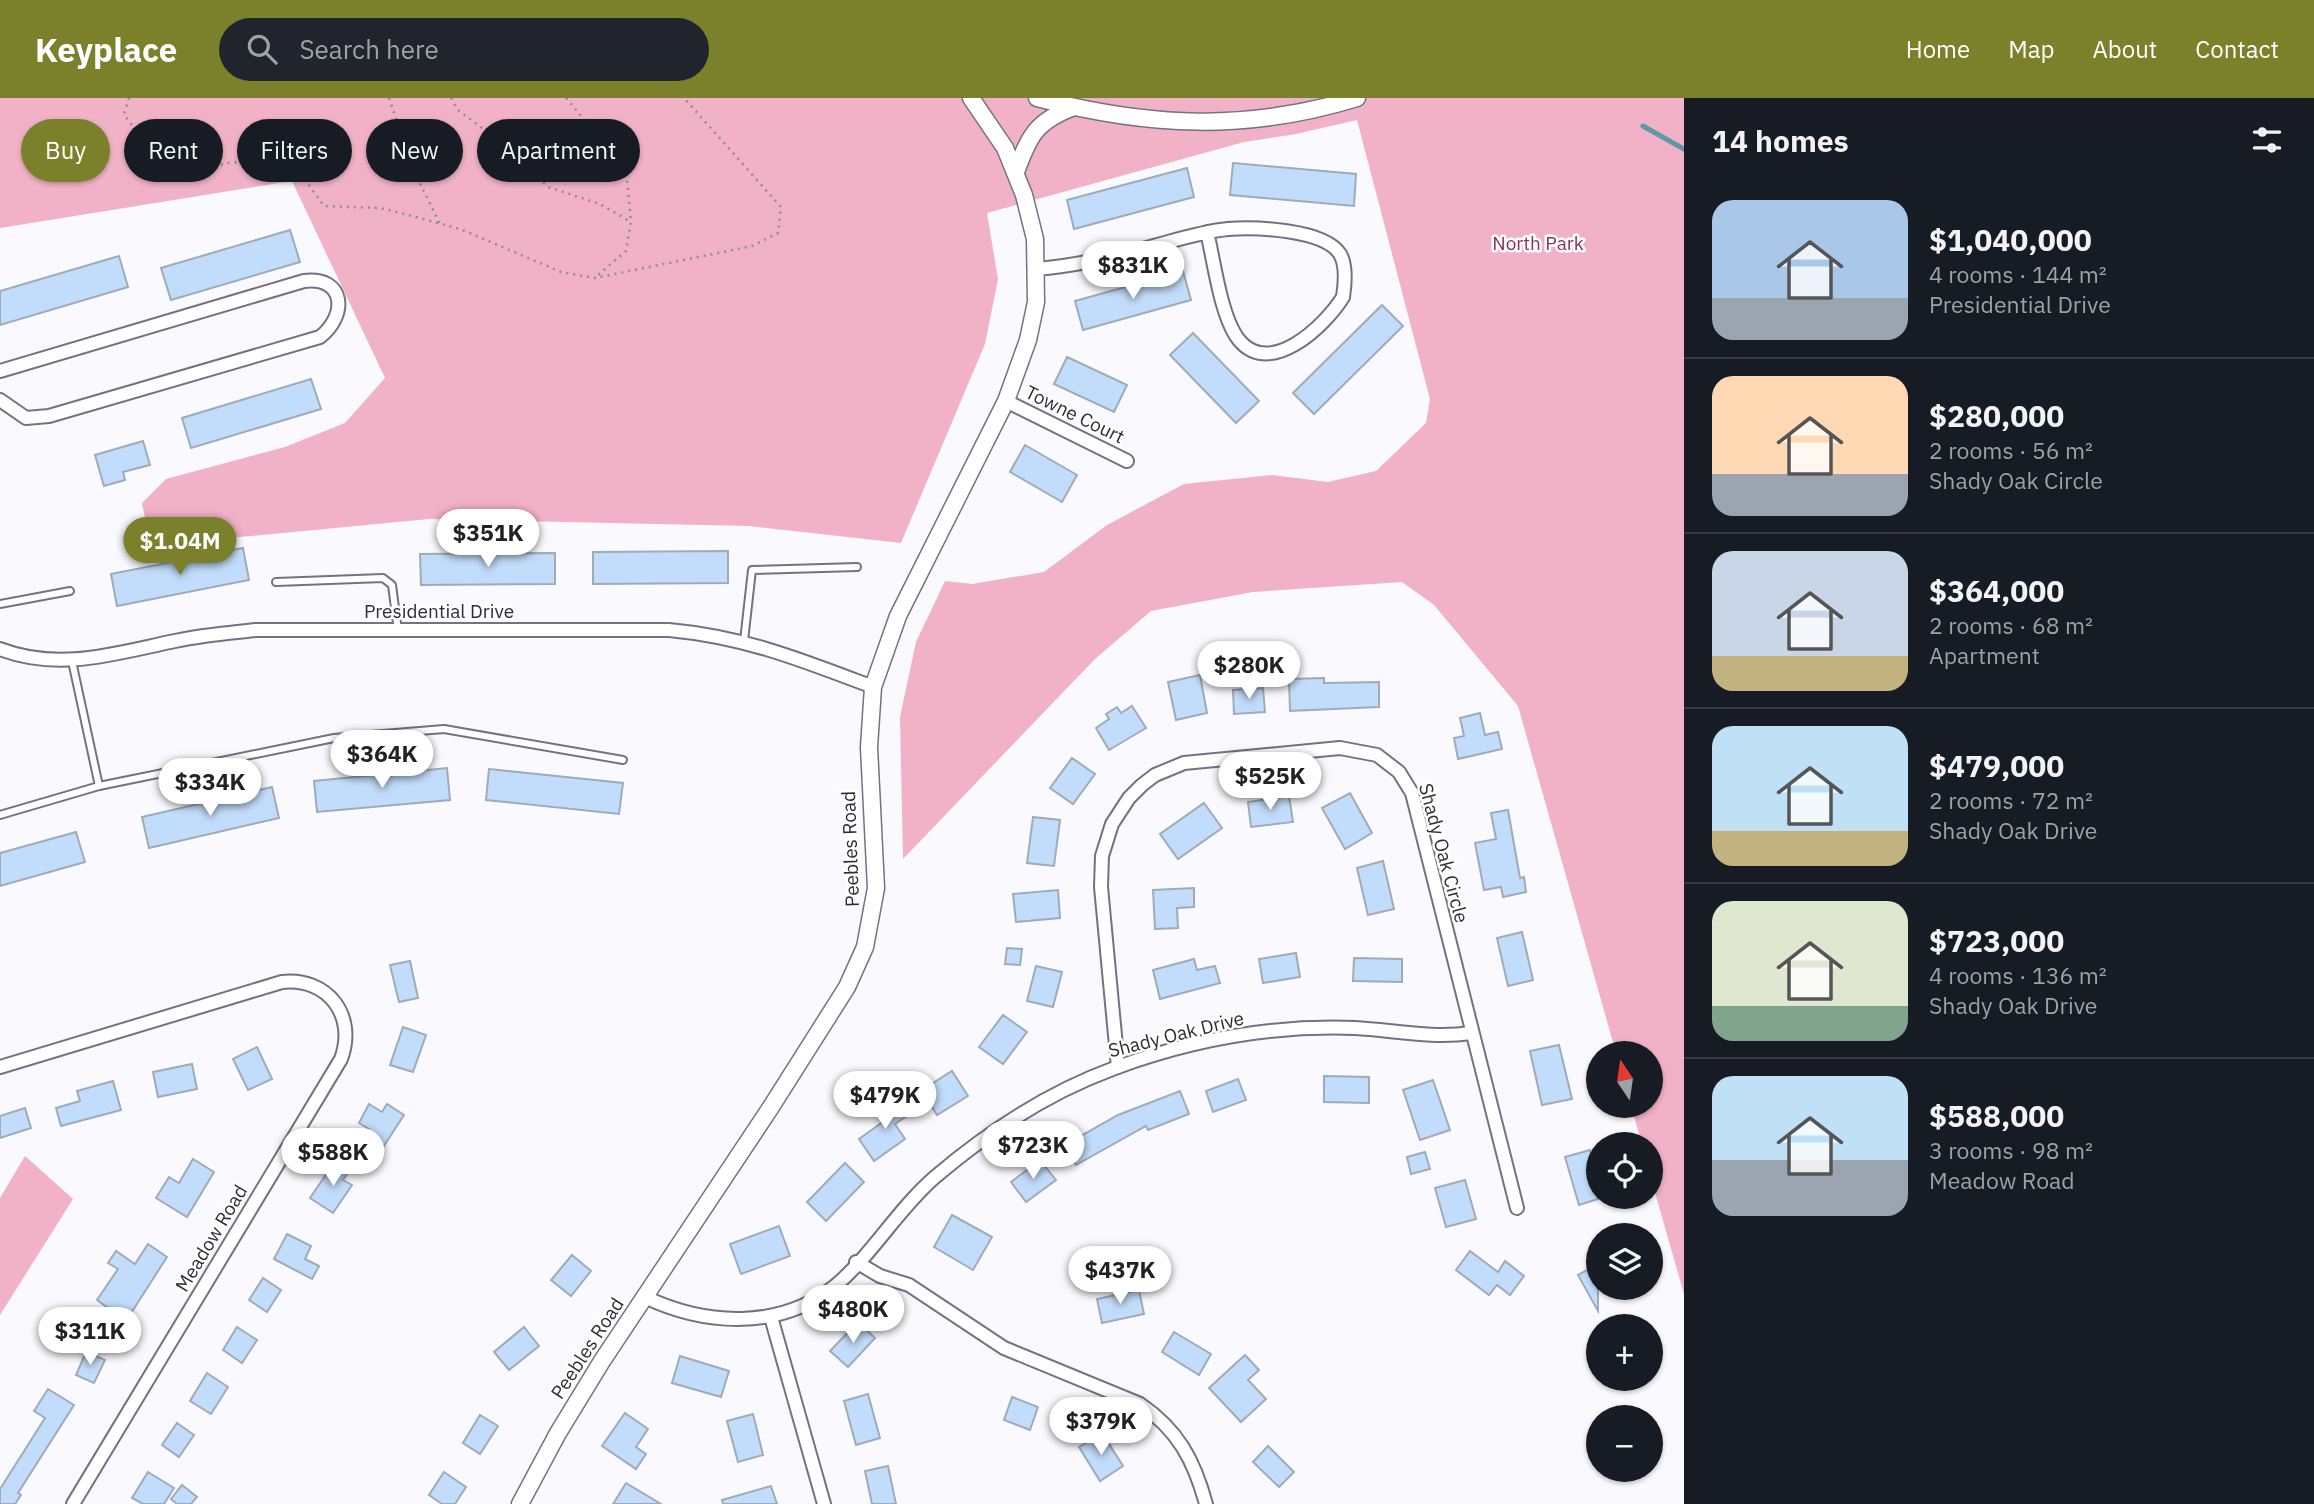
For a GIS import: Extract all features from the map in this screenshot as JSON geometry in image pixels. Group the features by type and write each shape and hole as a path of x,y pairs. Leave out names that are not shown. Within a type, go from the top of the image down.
{"street":[{"name":"Peebles Road","path":"520,1504 558,1433 834,1009 865,947 876,888 869,747 873,687 898,616 1006,401 1033,321 1037,269 1032,227 1016,172 993,126 971,98"},
{"path":"1037,98 1074,107 1162,119 1246,122 1293,115 1357,98"},
{"path":"1016,172 1035,130 1044,121 1074,107"},
{"path":"1037,269 1095,261 1207,232 1261,230 1320,238 1340,254 1346,280 1343,297 1317,328 1295,346 1268,353 1243,345 1229,323 1207,232"},
{"path":"0,372 304,281 323,282 330,286 339,301 336,319 320,337 49,416 26,418 0,400"},
{"name":"Towne Court","path":"1006,401 1127,461"},
{"name":"Presidential Drive","path":"0,649 25,656 72,661 108,657 202,636 256,630 645,629 708,634 744,641 873,687"},
{"name":"Shady Oak Circle","path":"1118,1067 1101,871 1106,838 1119,811 1142,785 1177,766 1305,750 1340,748 1366,751 1390,764 1406,782 1416,807 1517,1208"},
{"name":"Meadow Road","path":"0,1067 282,982 303,982 323,990 338,1006 346,1026 345,1049 341,1059 73,1504"},
{"name":"Shady Oak Drive","path":"645,1297 707,1317 771,1317 797,1309 836,1284 911,1200 970,1149 1036,1105 1118,1067 1200,1044 1280,1030 1355,1028 1448,1035 1471,1033"},
{"path":"856,1262 880,1276 909,1285 1004,1348 1140,1404 1156,1415 1183,1443 1192,1459 1206,1504"},
{"path":"771,1317 824,1504"}],"lane":[{"path":"744,641 752,570 857,567"},
{"path":"275,582 383,578 391,585 398,631"},
{"path":"0,604 70,591"},
{"path":"72,661 99,786"},
{"path":"0,815 99,786 334,738 444,729 623,760"}],"path":[{"path":"128,98 124,114 139,136 158,148 183,174 232,162 295,166 324,206 380,208 460,229 561,272 595,278 752,246 778,233 781,207 684,98"},
{"path":"389,98 413,169 440,224"},
{"path":"451,98 458,110 506,146 548,187 600,204 631,222"},
{"path":"566,98 626,169 631,222 626,251 595,278"}],"green space":[{"name":"North Park","path":"0,98 1684,98 1684,1294 1660,1209 1663,1209 1663,1132 1639,1132 1634,1118 1663,1118 1663,1041 1613,1041 1518,706 1434,605 1402,582 1253,592 1151,611 1095,659 903,859 900,717 916,642 945,581 972,584 1044,572 1107,525 1184,484 1272,475 1328,482 1376,471 1426,423 1430,399 1357,120 1244,142 987,213 998,279 985,344 901,543 749,526 429,519 230,538 172,533 146,523 142,503 166,479 285,447 345,423 385,378 292,182 352,182 352,119 237,119 237,182 286,182 0,228"},
{"path":"25,1156 73,1199 0,1315 0,1198"}],"building":[{"path":"1233,163 1356,174 1354,206 1230,195"},
{"path":"1187,168 1194,197 1074,229 1067,200"},
{"path":"290,230 300,262 171,300 161,268"},
{"path":"119,256 128,287 0,325 0,291"},
{"path":"1183,271 1191,300 1083,330 1075,301"},
{"path":"1382,305 1403,326 1314,414 1293,393"},
{"path":"1193,333 1259,401 1236,423 1170,355"},
{"path":"1067,357 1127,385 1114,412 1054,384"},
{"path":"311,379 321,409 191,448 182,418"},
{"path":"143,441 150,465 123,472 125,480 104,486 95,455"},
{"path":"1025,445 1077,475 1062,502 1010,472"},
{"path":"243,548 249,580 117,606 111,574"},
{"path":"728,551 728,583 593,584 593,552"},
{"path":"555,553 555,584 421,585 420,554"},
{"path":"1200,675 1207,713 1176,720 1168,682"},
{"path":"1324,678 1324,683 1379,682 1379,707 1290,711 1289,679"},
{"path":"1263,688 1265,712 1234,714 1233,690"},
{"path":"1132,706 1146,728 1109,750 1096,728 1109,719 1106,714 1117,707 1121,713"},
{"path":"1480,713 1485,735 1498,732 1502,749 1458,759 1454,738 1464,736 1460,718"},
{"path":"1072,758 1095,774 1073,804 1050,788"},
{"path":"447,768 450,800 317,812 314,781"},
{"path":"489,769 623,783 619,814 486,800"},
{"path":"272,787 279,818 149,848 142,817"},
{"path":"1350,793 1372,833 1345,849 1322,808"},
{"path":"1289,796 1293,822 1251,827 1248,802"},
{"path":"1204,803 1222,828 1178,859 1160,834"},
{"path":"1508,810 1520,878 1524,877 1526,892 1503,897 1501,887 1484,890 1475,843 1496,839 1491,813"},
{"path":"1033,817 1060,820 1054,866 1027,863"},
{"path":"76,832 85,862 0,886 0,853"},
{"path":"1383,861 1394,909 1368,915 1357,868"},
{"path":"1194,888 1194,907 1177,908 1178,928 1155,929 1153,890"},
{"path":"1058,890 1060,918 1016,922 1013,894"},
{"path":"1522,932 1533,980 1508,986 1497,938"},
{"path":"1007,948 1022,949 1020,965 1005,964"},
{"path":"1296,953 1300,977 1263,983 1259,959"},
{"path":"1354,958 1402,959 1402,982 1353,981"},
{"path":"1194,959 1197,970 1215,966 1220,983 1160,999 1153,970"},
{"path":"410,961 418,998 399,1002 390,965"},
{"path":"1036,966 1062,972 1053,1007 1027,1001"},
{"path":"1003,1015 1027,1032 1003,1064 979,1047"},
{"path":"403,1027 426,1035 413,1072 390,1065"},
{"path":"1559,1045 1572,1099 1542,1105 1530,1051"},
{"path":"257,1047 272,1079 248,1090 233,1059"},
{"path":"192,1064 197,1089 158,1097 153,1072"},
{"path":"952,1071 968,1096 937,1115 922,1090"},
{"path":"1324,1076 1369,1077 1369,1103 1324,1102"},
{"path":"1238,1079 1246,1100 1213,1112 1206,1091"},
{"path":"1433,1080 1450,1130 1420,1140 1403,1090"},
{"path":"113,1081 121,1110 61,1126 56,1108 80,1101 77,1091"},
{"path":"1180,1091 1189,1114 1148,1130 1146,1126 1076,1165 1065,1145 1118,1115"},
{"path":"894,1097 907,1116 895,1124 905,1139 874,1161 859,1139 884,1121 876,1110"},
{"path":"369,1104 382,1112 387,1104 404,1115 380,1152 362,1142 369,1129 359,1123"},
{"path":"25,1108 31,1128 0,1138 0,1116"},
{"path":"1586,1151 1586,1203 1579,1205 1565,1157"},
{"path":"1425,1152 1430,1169 1411,1174 1407,1157"},
{"path":"193,1159 214,1172 187,1217 156,1198 169,1177 179,1183"},
{"path":"336,1160 350,1170 343,1180 352,1185 333,1213 310,1198"},
{"path":"1040,1160 1056,1180 1026,1202 1011,1182"},
{"path":"845,1163 864,1182 826,1221 807,1202"},
{"path":"1465,1180 1476,1219 1446,1227 1435,1188"},
{"path":"952,1215 992,1237 973,1270 934,1247"},
{"path":"779,1226 790,1256 741,1274 730,1244"},
{"path":"287,1234 311,1246 305,1259 319,1266 312,1279 274,1259"},
{"path":"148,1244 167,1257 119,1332 100,1319 108,1308 97,1300 118,1269 108,1263 116,1251 135,1264"},
{"path":"1470,1251 1498,1272 1505,1261 1524,1276 1510,1295 1497,1285 1489,1295 1456,1270"},
{"path":"572,1255 591,1271 571,1296 551,1280"},
{"path":"1586,1271 1586,1289 1578,1275"},
{"path":"263,1278 281,1290 267,1312 249,1300"},
{"path":"1139,1290 1144,1314 1102,1323 1097,1299"},
{"path":"1592,1300 1598,1300 1598,1311"},
{"path":"858,1322 875,1338 848,1367 830,1351"},
{"path":"237,1327 257,1340 242,1363 223,1350"},
{"path":"524,1327 539,1346 509,1370 494,1352"},
{"path":"1174,1332 1211,1354 1199,1375 1162,1352"},
{"path":"86,1352 105,1360 94,1383 76,1375"},
{"path":"1245,1355 1259,1370 1248,1380 1266,1399 1241,1422 1209,1388"},
{"path":"680,1356 729,1371 721,1397 672,1383"},
{"path":"207,1373 228,1387 211,1414 190,1401"},
{"path":"48,1389 74,1405 18,1493 21,1495 15,1504 0,1504 0,1489 45,1418 34,1411"},
{"path":"868,1394 880,1438 856,1445 844,1401"},
{"path":"1012,1397 1038,1407 1030,1430 1004,1420"},
{"path":"625,1413 648,1429 636,1447 646,1454 636,1469 602,1446"},
{"path":"753,1414 763,1455 738,1462 727,1421"},
{"path":"480,1415 498,1426 480,1454 463,1443"},
{"path":"177,1423 194,1435 179,1457 162,1445"},
{"path":"1102,1433 1123,1466 1100,1481 1079,1447"},
{"path":"1268,1446 1294,1472 1279,1487 1253,1462"},
{"path":"888,1466 896,1504 872,1504 865,1471"},
{"path":"148,1472 174,1488 164,1504 143,1504 132,1498"},
{"path":"444,1472 466,1487 455,1504 442,1504 429,1495"},
{"path":"626,1483 661,1504 613,1504"},
{"path":"182,1485 197,1497 191,1504 177,1504 171,1499"},
{"path":"771,1486 777,1504 723,1504 722,1500"}],"waterway":[{"path":"1643,126 1684,149"}]}
